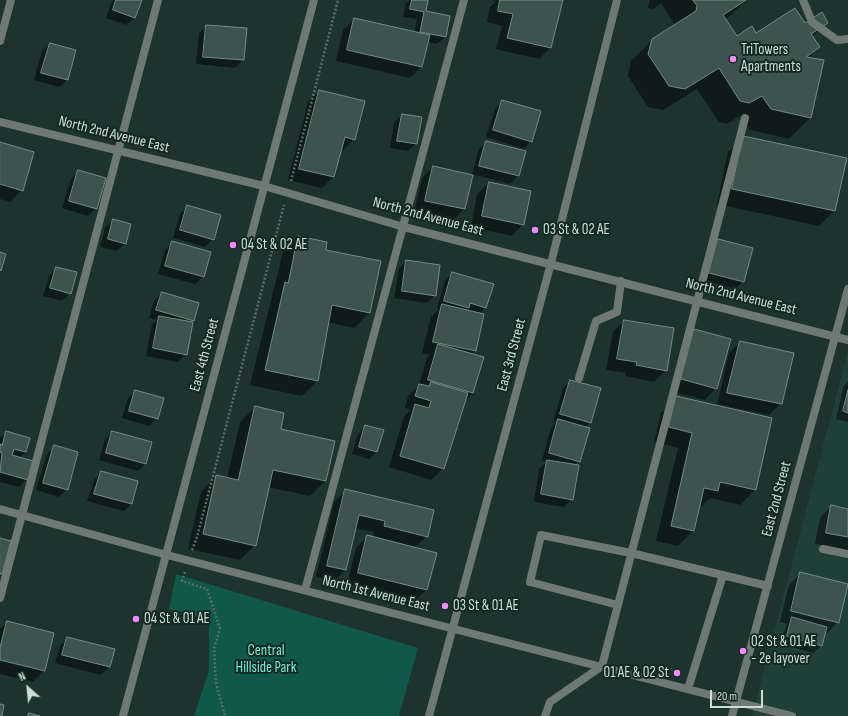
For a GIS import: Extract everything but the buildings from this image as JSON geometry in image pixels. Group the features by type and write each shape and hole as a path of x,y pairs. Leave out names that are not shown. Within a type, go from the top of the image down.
{"street":[{"path":"0,41 11,0"},
{"path":"0,598 158,0"},
{"name":"East 4th Street","path":"123,716 314,0"},
{"path":"305,590 464,0"},
{"name":"East 3rd Street","path":"429,716 551,263 617,0"},
{"path":"803,0 812,22 837,40 848,39"},
{"path":"546,716 550,702 602,666 696,300 745,118"},
{"name":"North 2nd Avenue East","path":"0,122 264,186 404,227 551,263 848,340"},
{"path":"579,378 596,321 617,312 621,281"},
{"name":"East 2nd Street","path":"732,716 848,289"},
{"name":"North 1st Avenue East","path":"0,509 167,555 792,716"},
{"path":"618,605 530,582 541,535 768,586"},
{"path":"823,549 848,554"},
{"path":"688,689 723,575"}],"path":[{"path":"225,716 216,683 214,649 220,628 207,588 182,581 197,537 338,0"}],"shaded area":[{"path":"848,351 848,716 752,716"}],"green space":[{"name":"Central Hillside Park","path":"176,574 418,648 399,716 194,716 209,670 209,620 169,609"}],"place":[{"name":"TriTowers Apartments","path":"733,59"},
{"name":"03 St & 02 AE","path":"535,230"},
{"name":"04 St & 02 AE","path":"233,245"},
{"name":"03 St & 01 AE","path":"445,606"},
{"name":"04 St & 01 AE","path":"136,619"},
{"name":"02 St & 01 AE - 2e layover","path":"743,651"},
{"name":"01 AE & 02 St","path":"677,673"}]}
